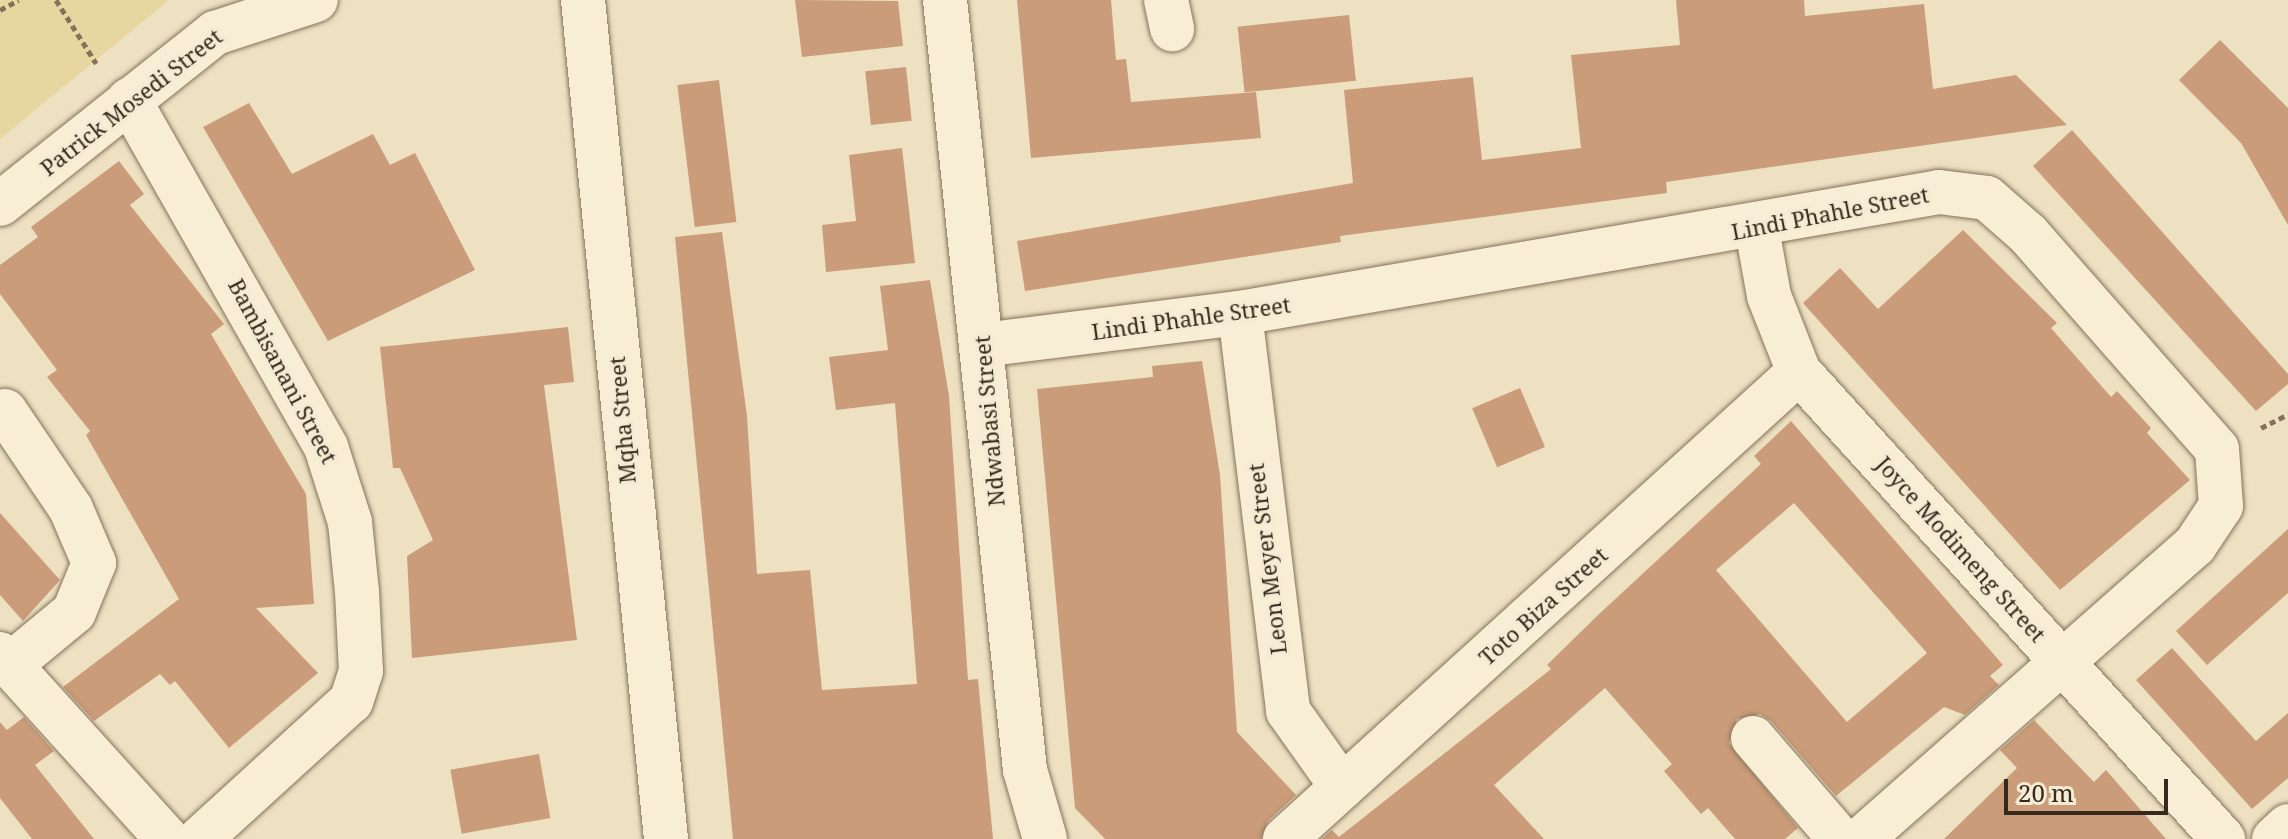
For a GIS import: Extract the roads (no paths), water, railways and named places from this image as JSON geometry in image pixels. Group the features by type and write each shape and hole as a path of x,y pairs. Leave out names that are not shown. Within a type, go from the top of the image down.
{"street":[{"name":"Patrick Mosedi Street","path":"0,204 215,33 316,0"},
{"name":"Mqha Street","path":"583,0 666,839"},
{"name":"Ndwabasi Street","path":"945,0 1025,770 1045,839"},
{"name":"Bambisanani Street","path":"129,100 326,447 350,522 357,592 361,671 351,701 200,839"},
{"name":"Lindi Phahle Street","path":"982,345 1240,313 1757,229 1939,192 1987,198 2028,234 2217,449 2223,487 2210,529 1861,839"},
{"name":"Joyce Modimeng Street","path":"1757,229 1769,296 1799,372 2223,839"},
{"name":"Leon Meyer Street","path":"1240,313 1288,711 1342,787"},
{"name":"Toto Biza Street","path":"1285,839 1799,372"},
{"path":"5,411 71,509 94,563 74,612 5,659 167,839"},
{"path":"1753,738 1840,839"},
{"path":"2274,839 2288,826"}]}
